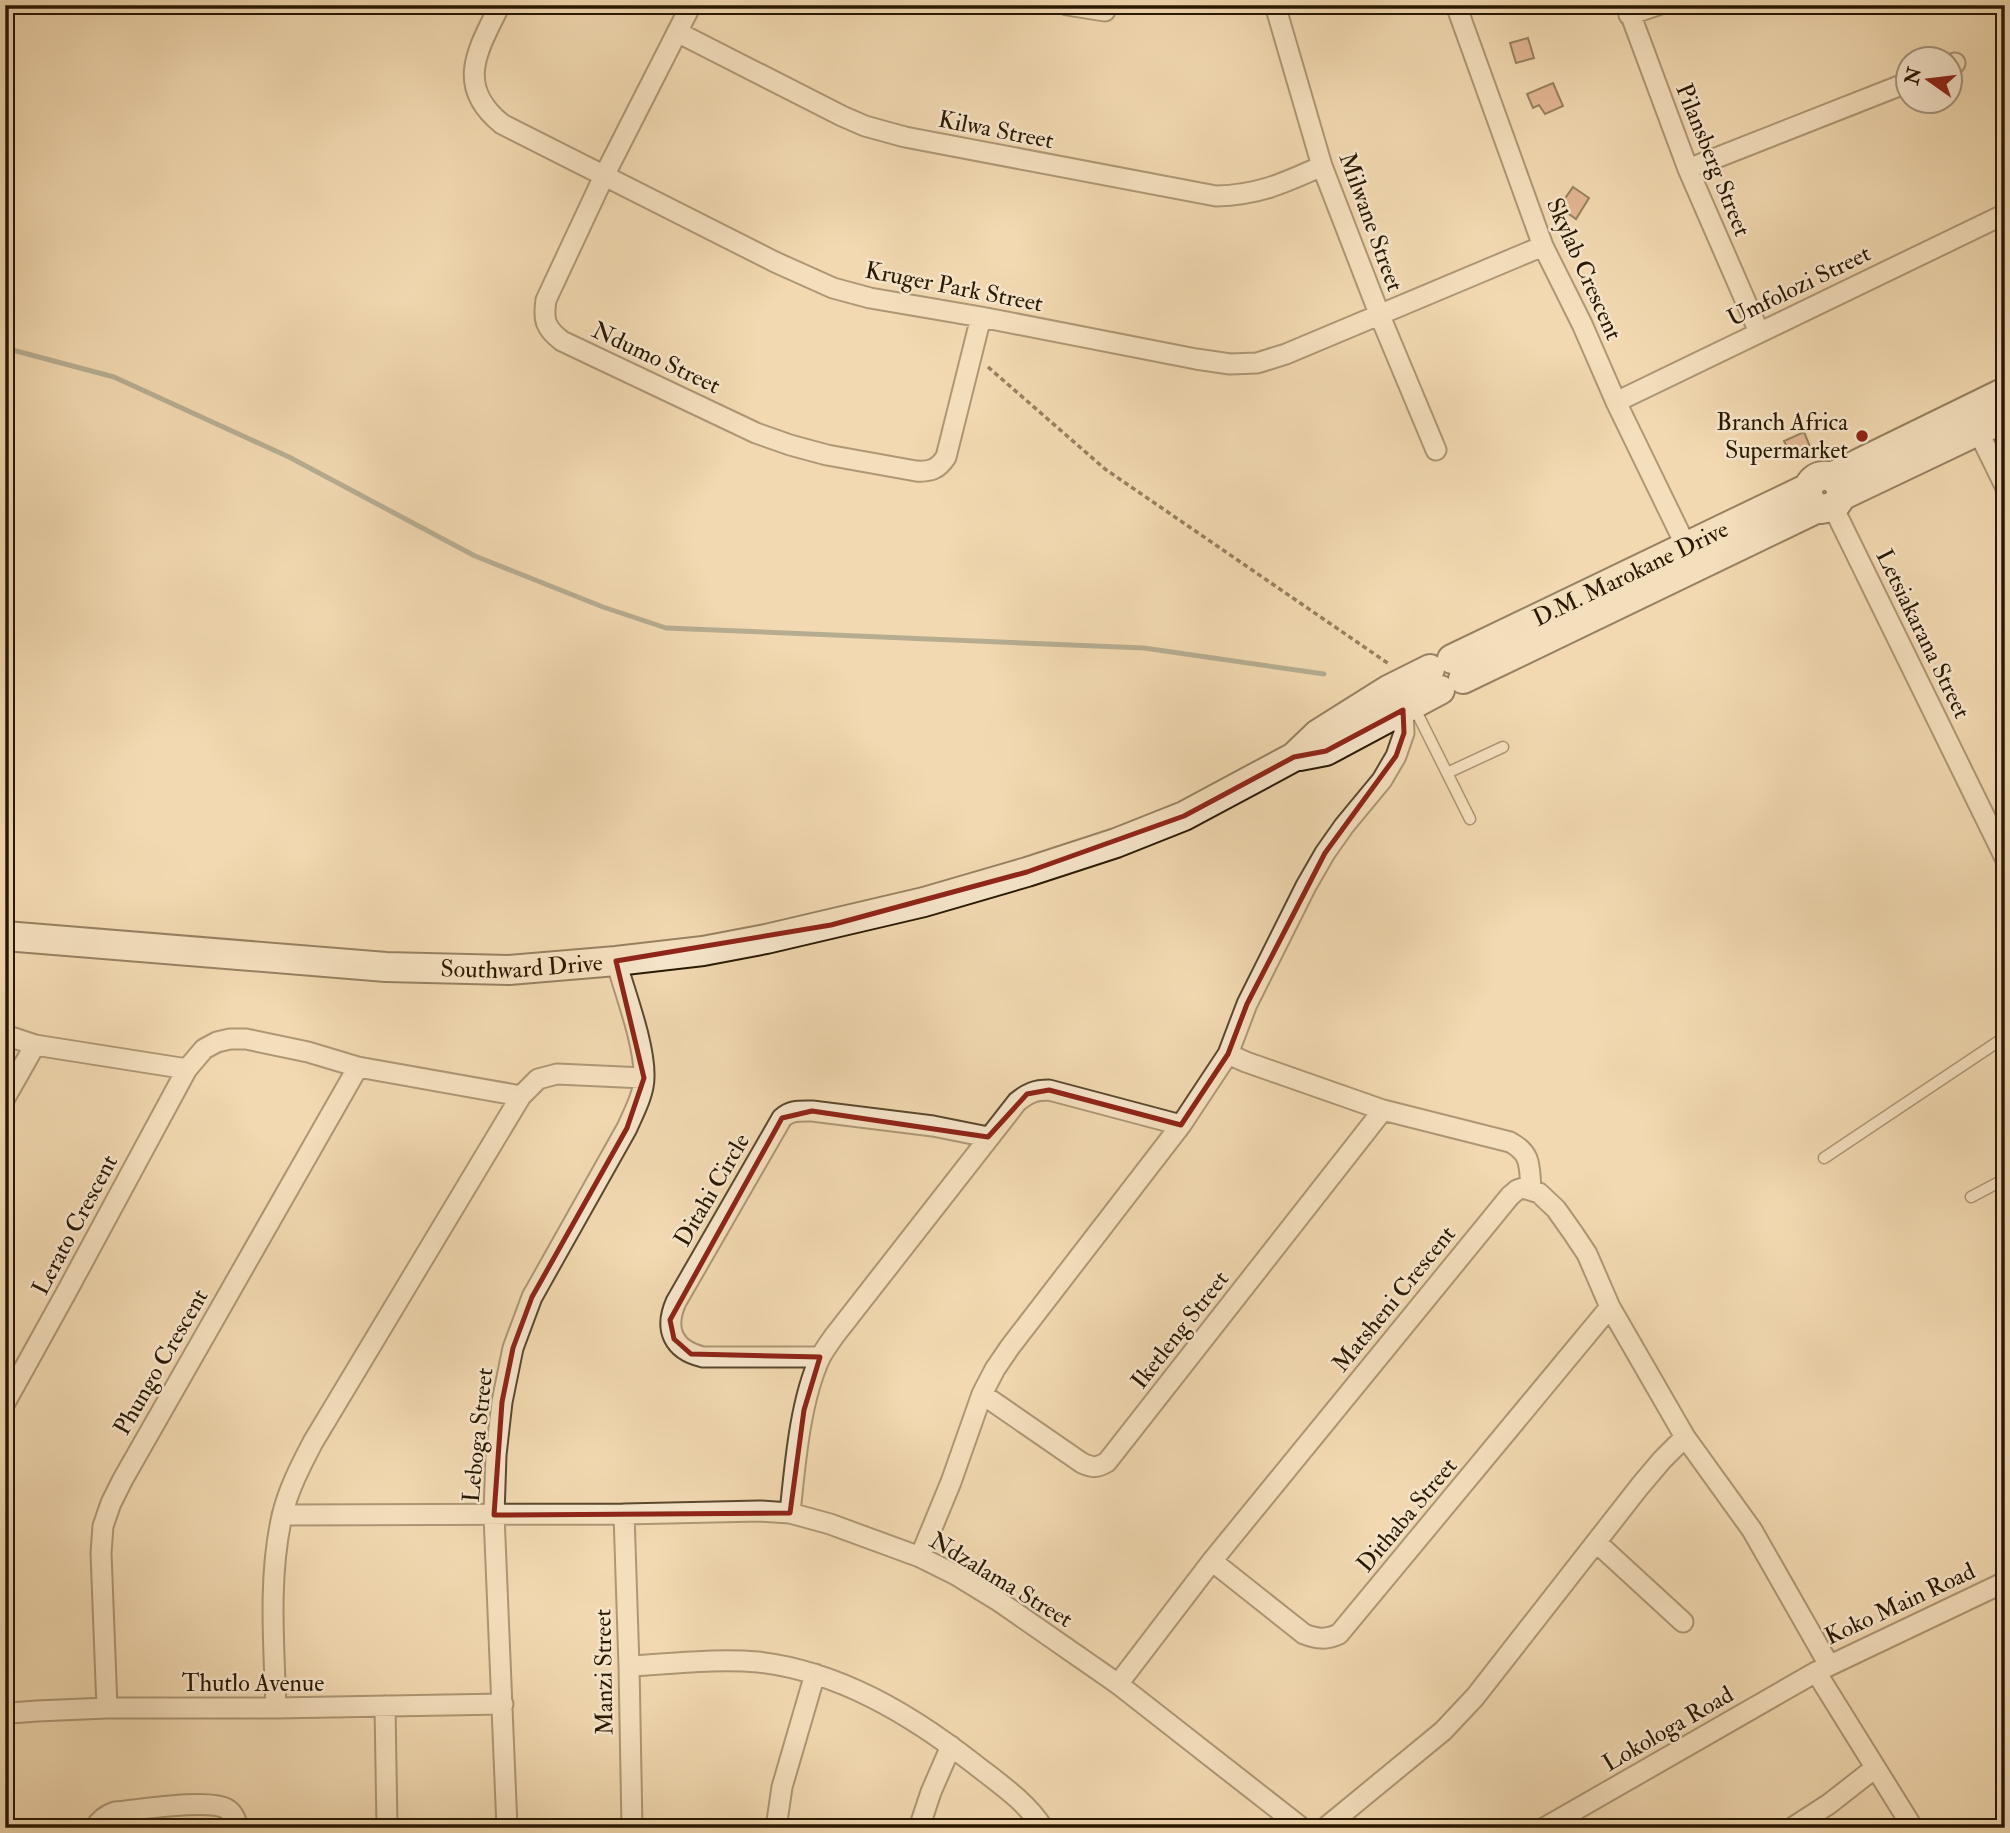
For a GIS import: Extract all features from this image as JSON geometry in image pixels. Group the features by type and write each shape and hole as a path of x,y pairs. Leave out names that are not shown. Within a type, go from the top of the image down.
{"main road":[{"name":"D.M. Marokane Drive","path":"1431,684 1686,546 1826,495 2005,392"},
{"name":"D.M. Marokane Drive","path":"1027,872 1116,843 1184,816 1294,757 1318,734 1361,706 1431,684 1826,495 2005,418"},
{"name":"Southward Drive","path":"5,936 386,967 509,970 703,951 831,925 1027,872"}],"street":[{"name":"Kruger Park Street","path":"500,5 482,40 475,78 478,97 484,108 502,124 775,262 833,288 870,298 1196,359 1257,363 1380,316 1543,246"},
{"name":"Ndumo Street","path":"691,5 604,176 547,300 544,313 552,334 756,433 827,455 929,472 940,466 946,457 981,317"},
{"path":"1067,5 1105,11"},
{"name":"Milwane Street","path":"1275,5 1322,166 1436,450"},
{"name":"Skylab Crescent","path":"1456,5 1543,246 1686,546"},
{"path":"1628,10 1658,5"},
{"name":"Pilansberg Street","path":"1628,10 1688,169 1759,332"},
{"name":"Kilwa Street","path":"677,32 842,117 905,137 1216,196 1255,193 1322,166"},
{"path":"1688,169 1895,88"},
{"name":"Umfolozi Street","path":"1616,402 2005,214"},
{"path":"1978,431 2005,486"},
{"name":"Letsiakarana Street","path":"1826,495 2005,858"},
{"path":"920,1557 951,1482 982,1395 995,1369 1181,1125 1228,1054 1247,1004 1306,886 1344,826 1382,780 1431,684"},
{"path":"276,1708 274,1583 282,1515 300,1466 521,1096 538,1079 547,1075 570,1073 645,1079 635,1027 616,961"},
{"path":"5,1035 35,1045 187,1069"},
{"name":"Lerato Crescent","path":"5,1402 187,1069 204,1049 217,1042 246,1039 308,1052 358,1067 521,1096"},
{"path":"5,1098 35,1045"},
{"path":"1228,1054 1383,1110 1497,1138 1521,1148 1527,1157 1531,1189 1556,1209 1573,1233 1587,1255 1610,1307 1685,1437 1752,1530 1875,1768 1913,1828"},
{"name":"Phungo Crescent","path":"107,1708 101,1553 103,1526 111,1503 358,1067"},
{"name":"Leboga Street","path":"507,1828 494,1515 497,1442 502,1402 513,1348 532,1297 627,1128 645,1079"},
{"path":"790,1513 802,1422 820,1357 1017,1102 1038,1090 1062,1093 1181,1125"},
{"name":"Iketleng Street","path":"982,1395 1082,1463 1092,1468 1107,1462 1383,1110"},
{"name":"Ditahi Circle","path":"820,1357 703,1357 682,1348 670,1330 671,1312 676,1302 782,1118 788,1113 811,1111 933,1126 988,1138"},
{"name":"Matsheni Crescent","path":"1118,1684 1212,1561 1510,1196 1523,1188 1531,1189"},
{"name":"Dithaba Street","path":"1212,1561 1304,1634 1317,1639 1328,1639 1339,1634 1610,1307"},
{"path":"1325,1828 1443,1731 1475,1697 1655,1469 1685,1437"},
{"name":"Ndzalama Street","path":"494,1515 760,1511 790,1513 830,1524 920,1557 1000,1602 1118,1684 1302,1828"},
{"name":"Manzi Street","path":"624,1514 632,1828"},
{"path":"282,1515 494,1515"},
{"path":"1597,1542 1683,1622"},
{"name":"Koko Main Road","path":"1822,1668 2005,1581"},
{"path":"629,1666 754,1662 789,1666 858,1690 892,1708 951,1746 1023,1803 1042,1828"},
{"name":"Lokologa Road","path":"1544,1828 1822,1668"},
{"path":"776,1828 782,1787 815,1674"},
{"name":"Thutlo Avenue","path":"5,1715 107,1708 503,1704"},
{"path":"385,1706 387,1828"},
{"path":"919,1828 930,1793 951,1746"},
{"path":"1792,1828 1829,1804 1875,1768"},
{"path":"96,1828 107,1815 115,1812 202,1804 226,1808 232,1813 238,1828"}],"lane":[{"path":"1431,684 1447,773 1469,819"},
{"path":"1447,773 1503,747"},
{"path":"1824,1158 2005,1037"},
{"path":"1971,1198 2005,1179"}],"path":[{"path":"973,354 1105,469 1431,684"}],"highlighted area":[{"path":"1403,710 1404,733 1396,756 1325,853 1247,1004 1228,1054 1181,1125 1049,1090 1027,1094 988,1137 812,1111 782,1118 670,1320 674,1339 691,1354 820,1357 804,1410 790,1513 494,1515 502,1402 513,1348 532,1297 627,1128 644,1078 616,961 831,925 1027,872 1184,816 1294,757 1326,751"}],"building":[{"path":"1528,38 1534,58 1516,63 1510,43"},
{"path":"1553,83 1563,106 1545,114 1539,105 1533,108 1527,94"},
{"path":"1573,187 1589,198 1576,219 1559,207"},
{"path":"1804,432 1811,449 1792,458 1784,441"}],"waterway":[{"path":"5,348 114,377 289,457 475,556 603,607 666,628 1144,648 1324,674"}],"place":[{"name":"Branch Africa Supermarket","path":"1862,436"}]}
